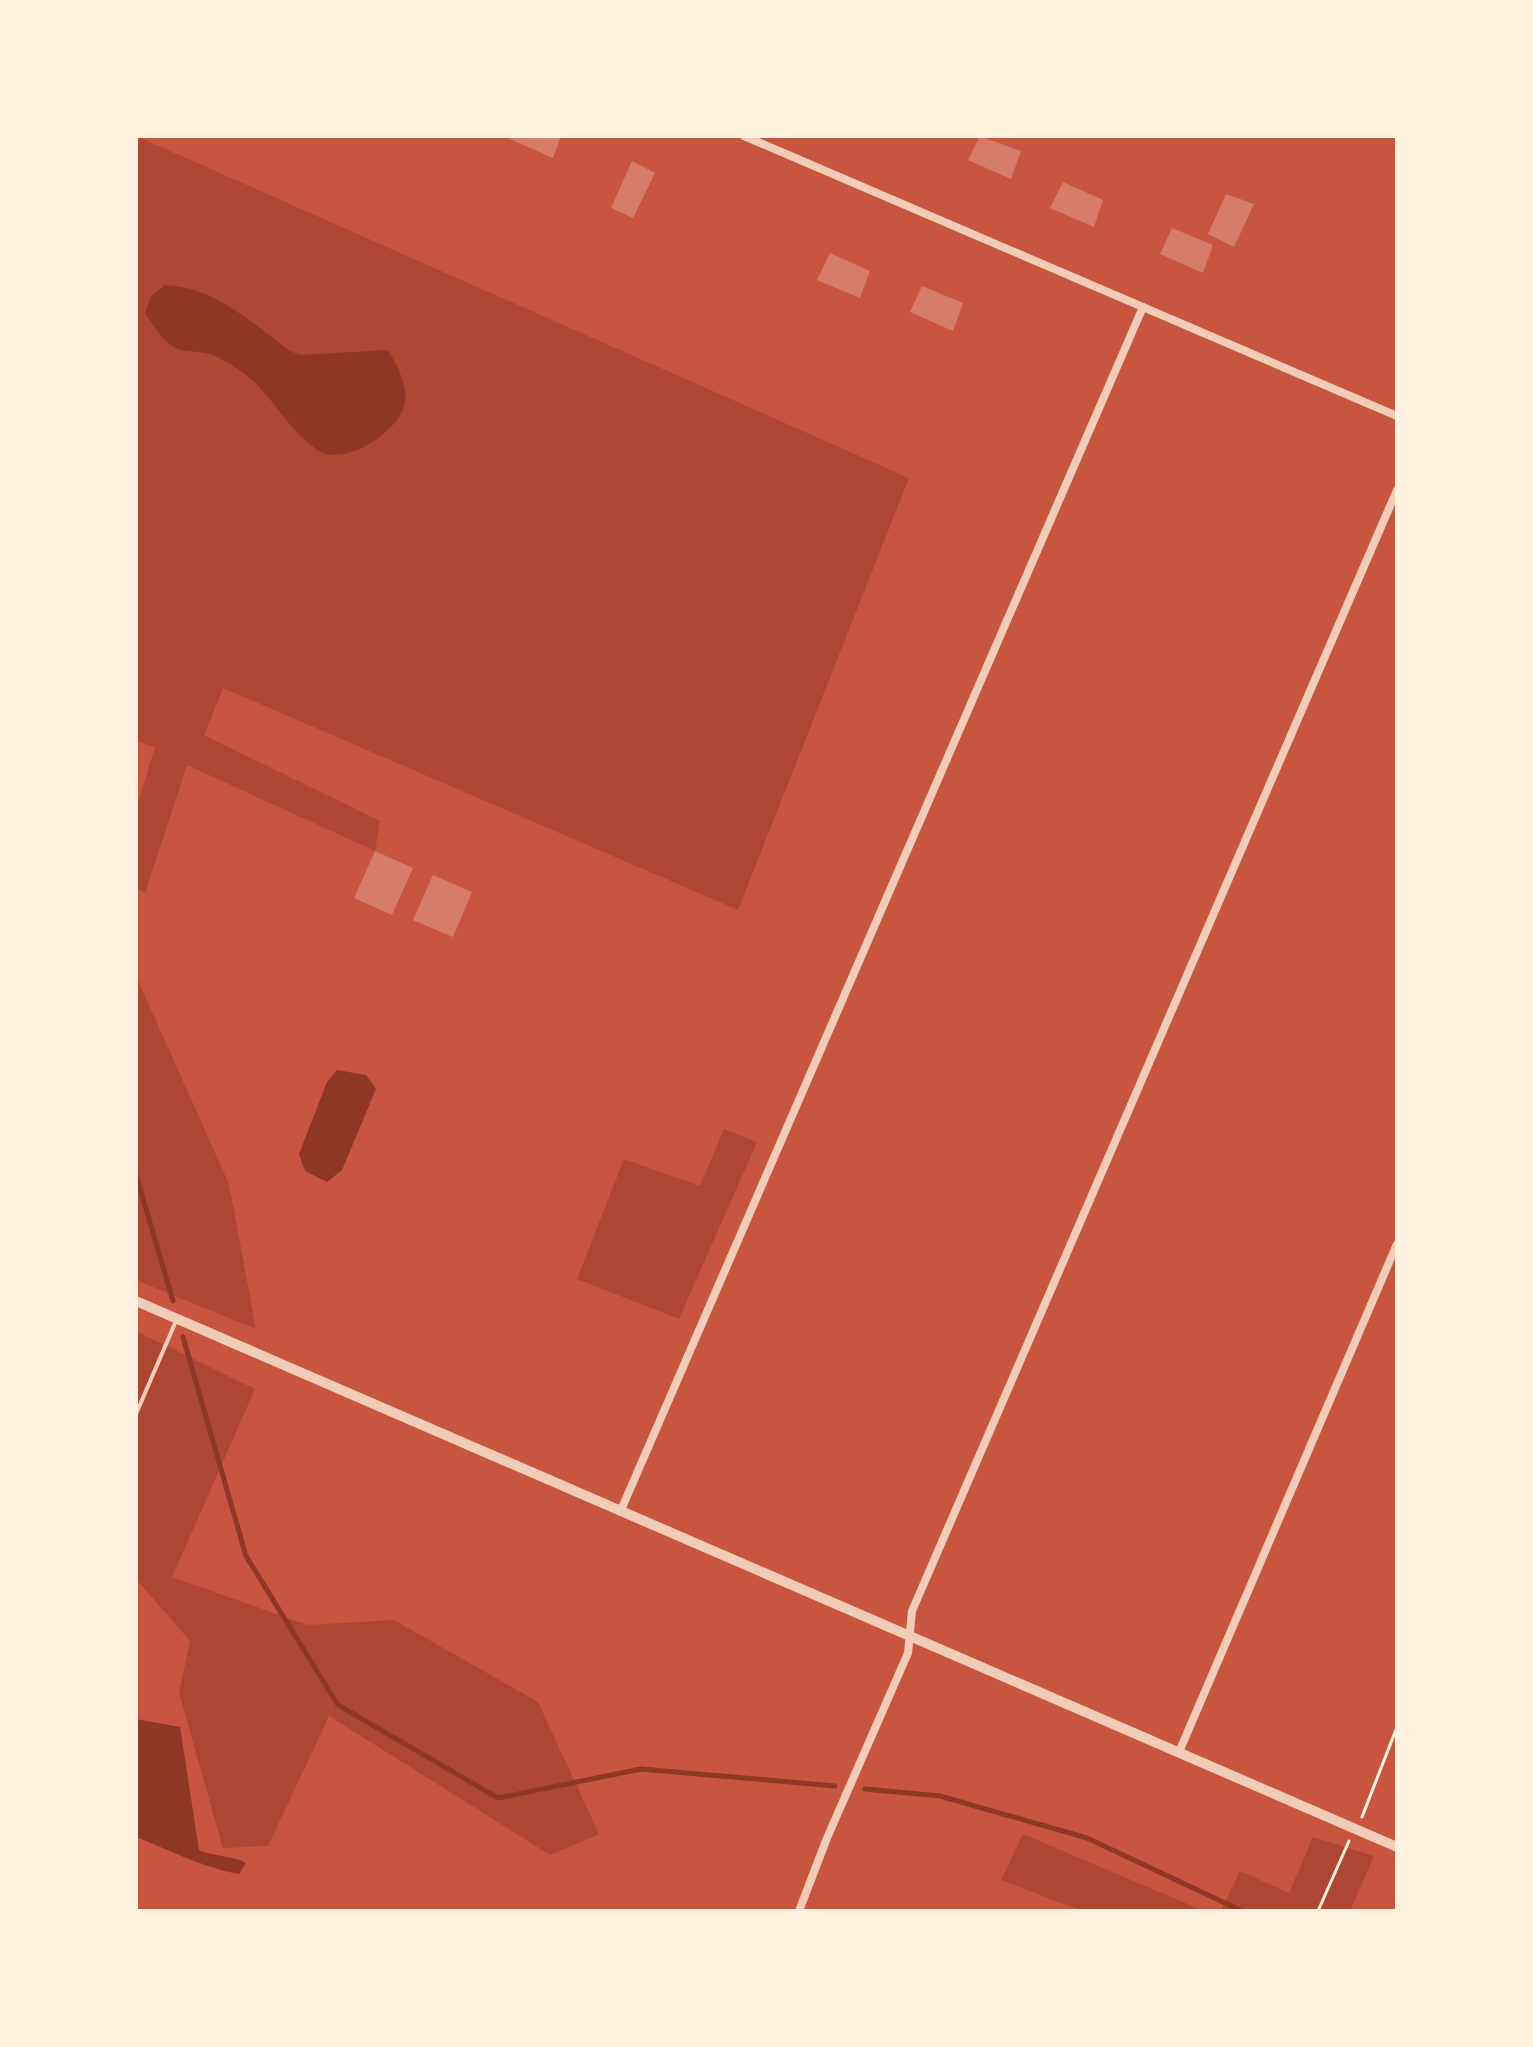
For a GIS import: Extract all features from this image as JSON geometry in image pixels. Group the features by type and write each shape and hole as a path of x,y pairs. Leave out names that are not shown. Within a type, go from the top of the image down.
{"street":[{"path":"744,136 1397,416"},
{"path":"621,1510 1143,307"},
{"path":"803,1910 827,1838 908,1653 912,1611 1397,490"},
{"path":"1179,1752 1397,1244"},
{"path":"136,1301 1397,1847"}],"lane":[{"path":"136,1414 177,1319"}],"path":[{"path":"1364,1813 1397,1727"},
{"path":"1318,1911 1348,1843"}],"shaded area":[{"path":"136,136 909,478 738,910 223,688 204,735 380,821 375,851 187,765 145,893 136,888 136,808 155,748 136,740"},
{"path":"165,285 201,292 217,300 300,355 388,350 405,388 401,413 383,434 357,450 330,455 319,451 298,433 241,371 213,355 178,349 163,338 145,313 151,296"},
{"path":"136,976 229,1184 256,1329 136,1280"},
{"path":"337,1070 366,1075 376,1089 342,1170 327,1182 305,1171 299,1154 327,1082"},
{"path":"724,1129 757,1142 679,1319 577,1279 624,1159 700,1186"},
{"path":"136,1331 255,1389 172,1577 308,1625 394,1620 538,1702 599,1834 550,1855 329,1716 268,1846 223,1848 179,1693 190,1641 136,1579"},
{"path":"136,1719 180,1727 199,1850 246,1863 239,1874 200,1863 136,1837"},
{"path":"1023,1834 1204,1911 1082,1911 1001,1880"},
{"path":"1313,1837 1374,1856 1350,1911 1221,1911 1240,1871 1289,1893"}],"building":[{"path":"511,136 561,136 553,158 510,139"},
{"path":"980,136 1021,151 1011,179 968,160"},
{"path":"632,161 655,173 633,218 611,208"},
{"path":"1063,182 1103,200 1094,227 1050,208"},
{"path":"1226,194 1254,204 1234,247 1208,234"},
{"path":"1172,228 1213,245 1203,273 1160,254"},
{"path":"830,253 870,271 860,298 817,280"},
{"path":"922,286 963,303 953,331 910,312"},
{"path":"375,851 413,868 392,915 354,898"},
{"path":"433,875 472,892 453,937 413,920"}],"waterway":[{"path":"136,1175 173,1301"},
{"path":"183,1337 246,1556 338,1705 498,1798 641,1769 835,1786"},
{"path":"865,1789 940,1796 1087,1838 1242,1911"}]}
